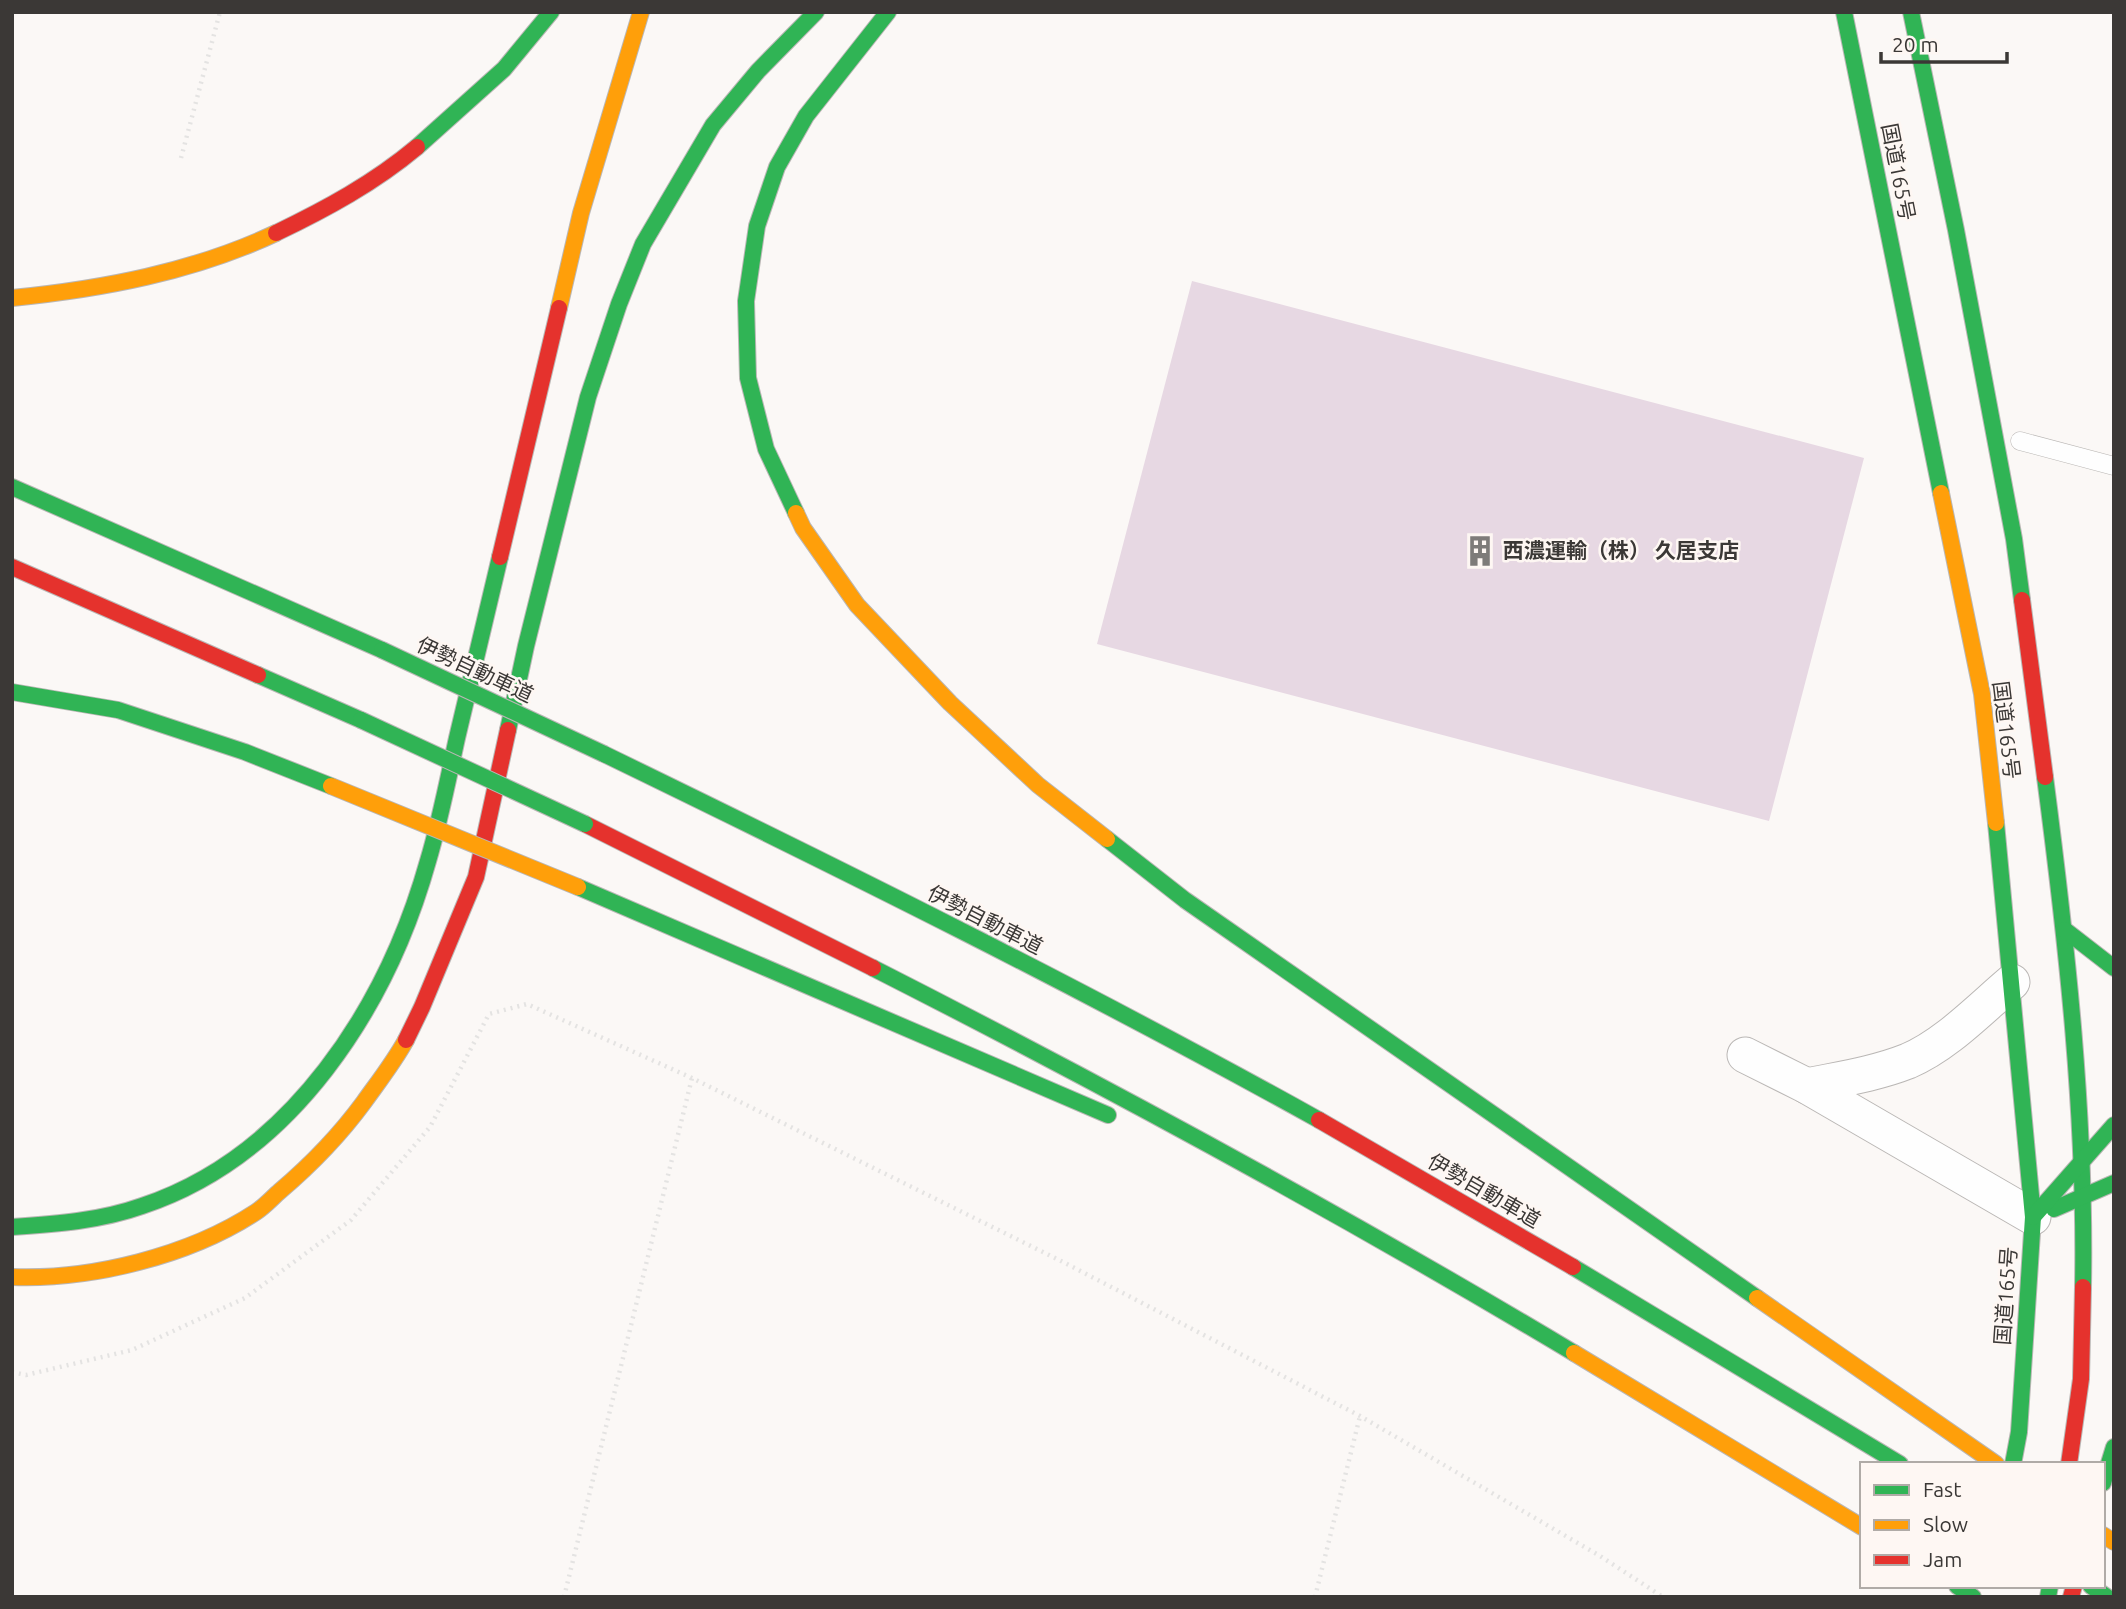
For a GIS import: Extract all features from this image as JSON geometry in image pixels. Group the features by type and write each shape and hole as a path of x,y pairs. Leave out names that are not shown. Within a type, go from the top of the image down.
{"main road":[{"path":"12,298 55,296 131,281 268,238 335,203 402,158 510,63 551,12"},
{"path":"12,1227 49,1227 133,1210 172,1196 209,1177 256,1146 291,1114 351,1034 373,995 396,948 428,862 581,214 641,12"},
{"path":"12,1277 35,1278 125,1266 180,1249 257,1211 337,1138 397,1057 422,1007 476,877 526,646 588,397 619,304 643,244 713,125 758,71 816,12"},
{"path":"888,12 806,116 776,167 757,226 746,301 748,378 766,449 803,528 857,605 950,703 1038,785 1185,900 1993,1462"},
{"name":"国道165号","path":"1844,12 1982,694 2033,1217 2019,1432 2013,1462"},
{"name":"国道165号","path":"1911,12 1956,230 2014,539 2065,930 2081,1162 2083,1265 2081,1379 2069,1462"},
{"name":"伊勢自動車道","path":"12,487 382,650 604,754 801,849 1050,977 1361,1144 1521,1236 1897,1462"},
{"path":"12,567 360,720 585,824 774,917 1068,1068 1326,1208 1475,1294 1860,1526"},
{"path":"12,692 118,710 245,751 578,887 1123,1121"},
{"path":"2065,930 2114,968"},
{"path":"2033,1217 2114,1125"},
{"path":"1161,1137 1326,1208"},
{"path":"2033,1217 2114,1183"},
{"path":"2105,1476 2114,1447"}],"street":[{"path":"1807,1086 1869,1074 1910,1060 1942,1040 2012,982"},
{"path":"1745,1055 1807,1086 2033,1217"}],"lane":[{"path":"2020,441 2114,466"}],"path":[{"path":"181,158 220,12"},
{"path":"12,1372 26,1375 132,1350 245,1298 351,1220 430,1127 489,1014 527,1004 692,1078 1052,1256 1360,1416 1600,1556 1663,1597"},
{"path":"564,1597 692,1078"},
{"path":"1315,1597 1360,1416"}],"building":[{"name":"西濃運輸（株） 久居支店","path":"1192,281 1864,458 1769,821 1097,644"}],"traffic: fast":[{"path":"417,147 504,69 551,12"},
{"path":"508,730 526,646 588,397 619,304 643,244 713,125 758,71 816,12"},
{"path":"796,513 766,449 748,378 746,301 757,226 777,167 806,116 888,12"},
{"path":"1844,12 1941,493"},
{"path":"1911,12 1956,230 2014,539 2022,600"},
{"path":"12,487 382,650"},
{"path":"12,1227 110,1215 142,1206 196,1183 244,1152 288,1113 326,1070 359,1021 387,969 410,916 436,831 500,557"},
{"path":"382,650 604,754"},
{"path":"258,675 361,720"},
{"path":"12,692 118,710 245,752 331,786"},
{"path":"361,720 585,824"},
{"path":"604,754 964,932 1319,1120"},
{"path":"2045,777 2061,904 2078,1095 2083,1287"},
{"path":"1996,823 2033,1217 2019,1432 2013,1462"},
{"path":"1107,839 1185,900 1757,1298"},
{"path":"578,887 1108,1115"},
{"path":"2065,930 2114,968"},
{"path":"873,968 1227,1154 1574,1353"},
{"path":"2033,1217 2114,1125"},
{"path":"2054,1209 2114,1183"},
{"path":"1573,1267 1897,1462"},
{"path":"2105,1476 2114,1447"},
{"path":"1960,1588 1973,1597"},
{"path":"2048,1597 2050,1588"},
{"path":"2094,1588 2107,1597"}],"traffic: slow":[{"path":"559,308 581,213 641,12"},
{"path":"12,298 80,290 147,277 245,247 276,233"},
{"path":"1941,493 1982,694 1996,823"},
{"path":"796,513 803,528 857,605 950,703 1038,785 1107,839"},
{"path":"331,786 578,887"},
{"path":"12,1277 74,1274 138,1262 170,1253 230,1228 265,1205 335,1138 381,1079 406,1040"},
{"path":"1757,1298 1993,1462"},
{"path":"1574,1353 1860,1526"},
{"path":"2105,1536 2114,1542"}],"traffic: jam":[{"path":"276,233 349,194 417,147"},
{"path":"500,557 559,308"},
{"path":"12,567 258,675"},
{"path":"2022,600 2045,777"},
{"path":"406,1040 476,877 508,730"},
{"path":"585,824 873,968"},
{"path":"1319,1120 1573,1267"},
{"path":"2069,1462 2081,1379 2083,1287"},
{"path":"2071,1597 2073,1588"}],"place":[{"name":"西濃運輸（株） 久居支店","path":"1480,551"}]}
